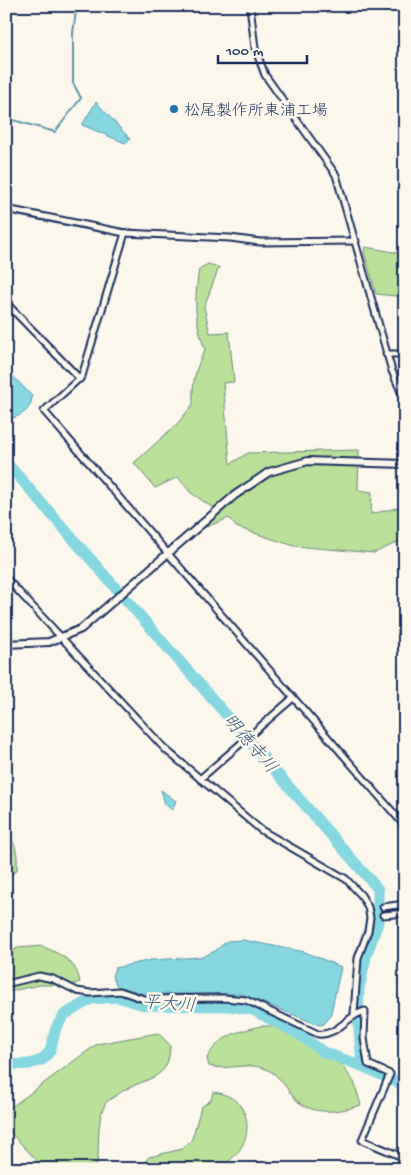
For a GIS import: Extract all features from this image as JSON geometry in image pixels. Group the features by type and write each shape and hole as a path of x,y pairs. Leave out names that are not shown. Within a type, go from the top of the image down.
{"street":[{"path":"250,6 255,48 265,75 332,167 356,241 386,354 396,385 405,401"},
{"path":"6,210 125,234 230,238 260,242 356,241"},
{"path":"125,234 80,378 44,411 405,826"},
{"path":"6,303 80,378"},
{"path":"386,354 405,354"},
{"path":"6,644 38,643 62,638 87,624 245,487 269,472 308,460 405,464"},
{"path":"6,578 165,749 261,830 346,879 361,895 368,907 370,918 368,931 358,958 354,1014"},
{"path":"200,779 294,698"},
{"path":"383,907 405,904"},
{"path":"383,915 405,913"},
{"path":"6,984 39,976 53,979 77,991 120,991 144,999 224,998 246,1000 318,1034 333,1032 354,1014 364,1011 365,1057 368,1064 390,1074 362,1140 405,1158"}],"green space":[{"path":"365,247 405,254 405,297 376,294 364,252"},
{"path":"208,264 219,267 204,307 210,333 229,332 234,382 223,383 230,464 248,453 359,450 358,490 372,492 371,514 405,506 405,539 374,553 294,546 236,527 229,518 196,531 216,510 190,492 178,477 155,488 134,463 178,423 193,404 195,376 205,350 197,319 197,281 199,269"},
{"path":"6,829 17,854 17,870 6,879"},
{"path":"42,946 67,959 75,968 80,982 71,985 40,985 6,992 6,953 18,948"},
{"path":"261,1026 281,1026 308,1037 335,1056 354,1082 361,1105 342,1110 314,1110 298,1101 279,1078 268,1070 256,1066 222,1068 209,1066 207,1058 223,1039"},
{"path":"158,1033 170,1045 169,1058 165,1067 153,1078 126,1089 105,1104 100,1120 96,1169 45,1169 6,1128 6,1111 97,1044"},
{"path":"213,1092 228,1096 239,1104 245,1115 247,1127 245,1140 239,1151 229,1161 215,1168 189,1170 138,1169 149,1157 182,1149 192,1139 201,1107 211,1100"}],"water":[{"path":"96,102 130,139 125,143 82,125"},
{"path":"6,369 32,396 31,402 24,413 6,421"},
{"path":"161,790 176,801 172,810 165,804"},
{"path":"243,940 305,952 341,967 330,1017 324,1024 319,1025 241,994 144,994 117,986 112,976 115,968 151,960 202,957 215,951 227,941"}],"waterway":[{"path":"6,118 55,132 81,98 73,83 73,33 76,11"},
{"path":"6,213 96,231"},
{"path":"101,304 104,294"},
{"name":"明徳寺川","path":"6,462 378,889 378,923 367,953 359,988 358,1015 362,1066"},
{"name":"平大川","path":"6,1065 29,1064 42,1060 50,1051 56,1028 64,1015 91,999 117,997 144,1005 230,1006 253,1010 299,1034 323,1052 362,1066 405,1086"}],"place":[{"name":"松尾製作所東浦工場","path":"174,109"}]}
